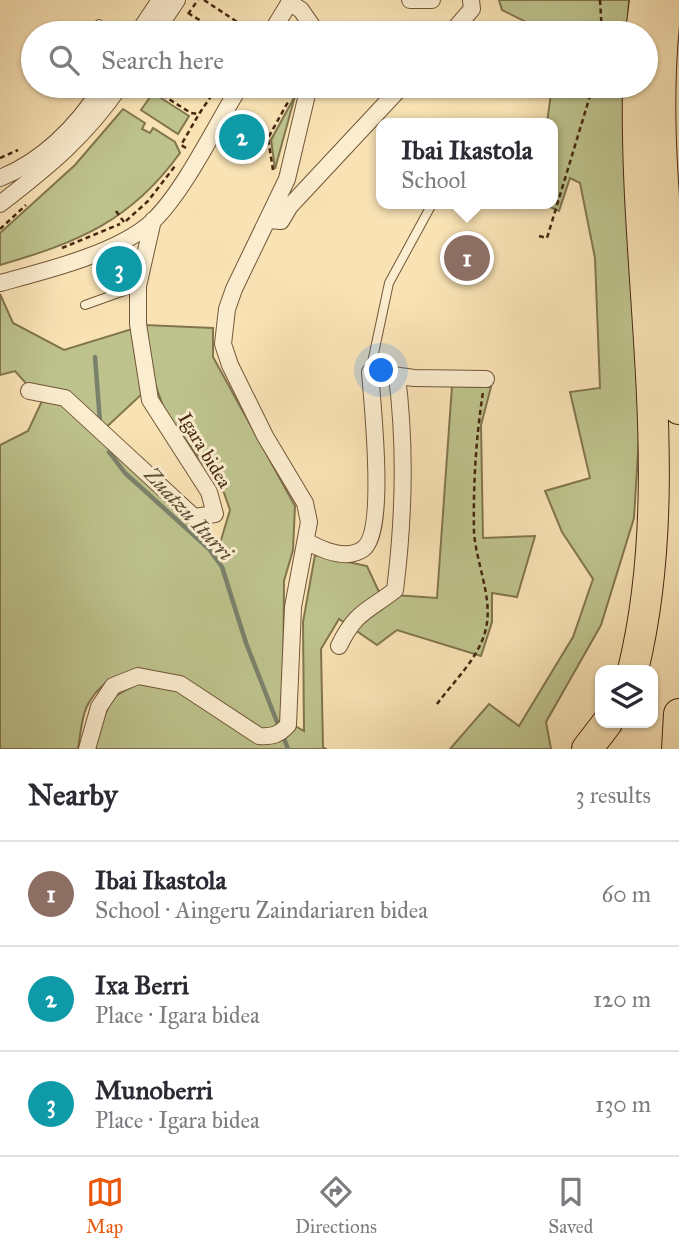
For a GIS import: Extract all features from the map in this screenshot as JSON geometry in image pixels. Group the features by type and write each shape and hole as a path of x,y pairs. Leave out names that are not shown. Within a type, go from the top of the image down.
{"highway":[{"path":"642,21 645,0"},
{"path":"667,0 663,31 661,110 677,335 679,409"},
{"path":"635,665 648,627 659,567 660,498 660,417 643,213 638,98"},
{"path":"677,749 679,713"},
{"path":"587,749 603,728"}],"street":[{"path":"146,21 160,0"},
{"path":"163,21 177,0"},
{"path":"410,0 432,0"},
{"path":"462,21 472,9 471,0"},
{"path":"278,21 290,1 309,21"},
{"path":"0,178 36,159 61,139 93,98"},
{"path":"0,204 52,165 82,136 111,98"},
{"name":"Igara bidea","path":"0,283 98,251 134,235 153,220 181,183 233,98"},
{"path":"86,749 99,707 113,686 138,676 180,684 240,727 259,736 271,737 282,733 288,725 293,607 309,522 305,503 265,436 230,365 223,344 227,309 234,289 287,179 300,98"},
{"path":"269,220 281,221 290,206 391,98"},
{"name":"Igara bidea","path":"29,391 65,398 194,517 215,514 209,492 150,400 138,324 138,286 153,220"},
{"path":"306,541 325,552 343,553 363,549 370,541 375,514 377,424 370,372 397,376 485,379"},
{"path":"339,646 348,626 362,610 395,590 404,485 404,433 397,376"}],"lane":[{"path":"370,372 388,283 429,209"},
{"path":"85,305 138,286"}],"path":[{"path":"204,0 236,21"},
{"path":"600,0 601,21"},
{"path":"188,13 201,21"},
{"path":"167,98 191,113 199,114"},
{"path":"193,139 187,149 181,145 210,98"},
{"path":"272,165 268,138 296,98"},
{"path":"558,202 589,98"},
{"path":"0,159 28,145"},
{"path":"57,250 124,222 148,201 179,159"},
{"path":"539,236 547,238 556,209"},
{"path":"116,211 124,222"},
{"path":"437,704 478,649 486,628 488,611 474,533 478,422 485,379"}],"green space":[{"path":"499,0 629,0 628,21 524,21 502,10"},
{"path":"149,98 161,98 189,116 178,134 141,110"},
{"path":"294,98 294,98 275,169 271,140"},
{"path":"550,98 624,98 623,126 642,388 634,518 601,625 546,722 551,749 450,749 489,704 519,726 573,637 593,579 562,532 545,491 590,478 570,392 600,388 595,258 580,183 570,178 559,211 554,209 558,209 558,118 548,118"},
{"path":"123,109 145,123 142,129 150,133 153,128 175,142 180,153 142,196 101,226 55,247 0,265 0,233 75,165"},
{"path":"0,294 13,323 64,350 132,329 143,393 99,434 210,544 221,540 230,510 224,493 165,411 152,376 145,325 213,328 213,357 295,506 293,550 284,581 283,719 304,731 303,622 315,555 367,566 380,594 437,598 452,386 491,387 481,425 483,538 535,536 517,597 492,593 492,622 481,656 397,630 377,645 339,619 321,649 323,747 326,749 95,749 97,733 112,698 137,684 110,679 94,695 85,710 78,749 0,749 0,445 28,431 42,401 15,371 0,375"}],"waterway":[{"name":"Zuatzu Iturri","path":"95,357 100,422"},
{"name":"Zuatzu Iturri","path":"109,452 125,473 209,549 222,567 246,643 277,722"},
{"name":"Zuatzu Iturri","path":"282,733 288,749"}],"place":[{"name":"Ixa Berri","path":"242,137"},
{"name":"Ibai Ikastola","path":"467,258"},
{"name":"Munoberri","path":"119,269"}]}
